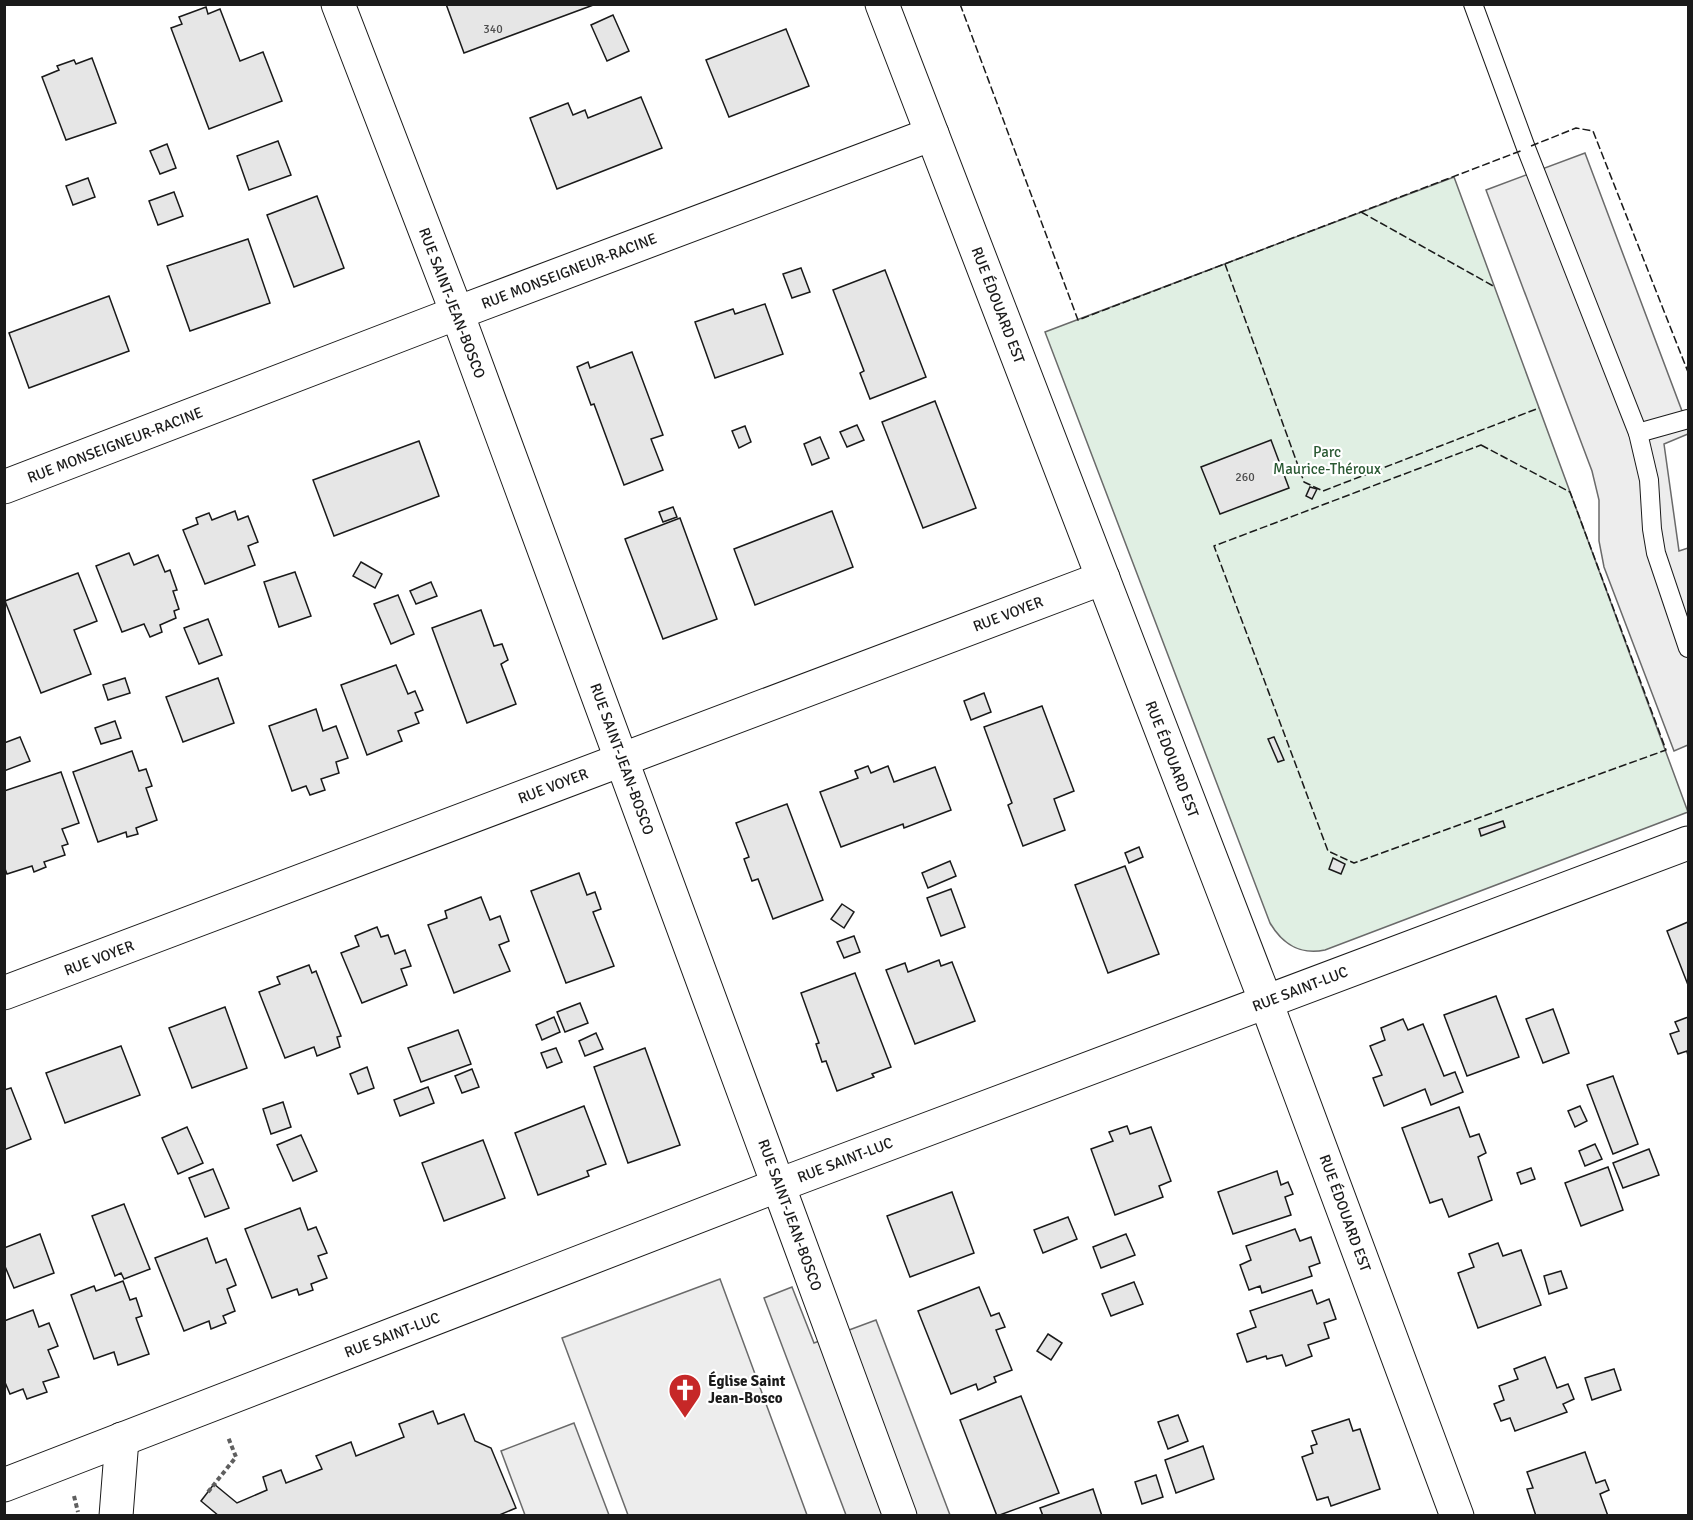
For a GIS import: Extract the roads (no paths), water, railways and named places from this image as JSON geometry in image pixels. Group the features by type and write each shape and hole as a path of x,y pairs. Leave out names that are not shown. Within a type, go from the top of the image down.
{"street":[{"name":"RUE SAINT-JEAN-BOSCO","path":"338,4 457,313 623,759 900,1515"},
{"name":"RUE ÉDOUARD EST","path":"882,4 1266,1002 1457,1515"},
{"name":"RUE MONSEIGNEUR-RACINE","path":"4,487 932,134"},
{"name":"RUE VOYER","path":"4,993 1102,578"},
{"name":"RUE SAINT-LUC","path":"4,1485 779,1185 1689,843"},
{"path":"116,1515 122,1438"}],"lane":[{"path":"1473,4 1526,148 1638,433 1649,480 1656,553 1689,648"},
{"path":"1638,433 1689,419"}],"place":[{"name":"Église Saint Jean-Bosco","path":"685,1419"}],"park label":[{"name":"Parc Maurice-Théroux","path":"1327,460"}]}
